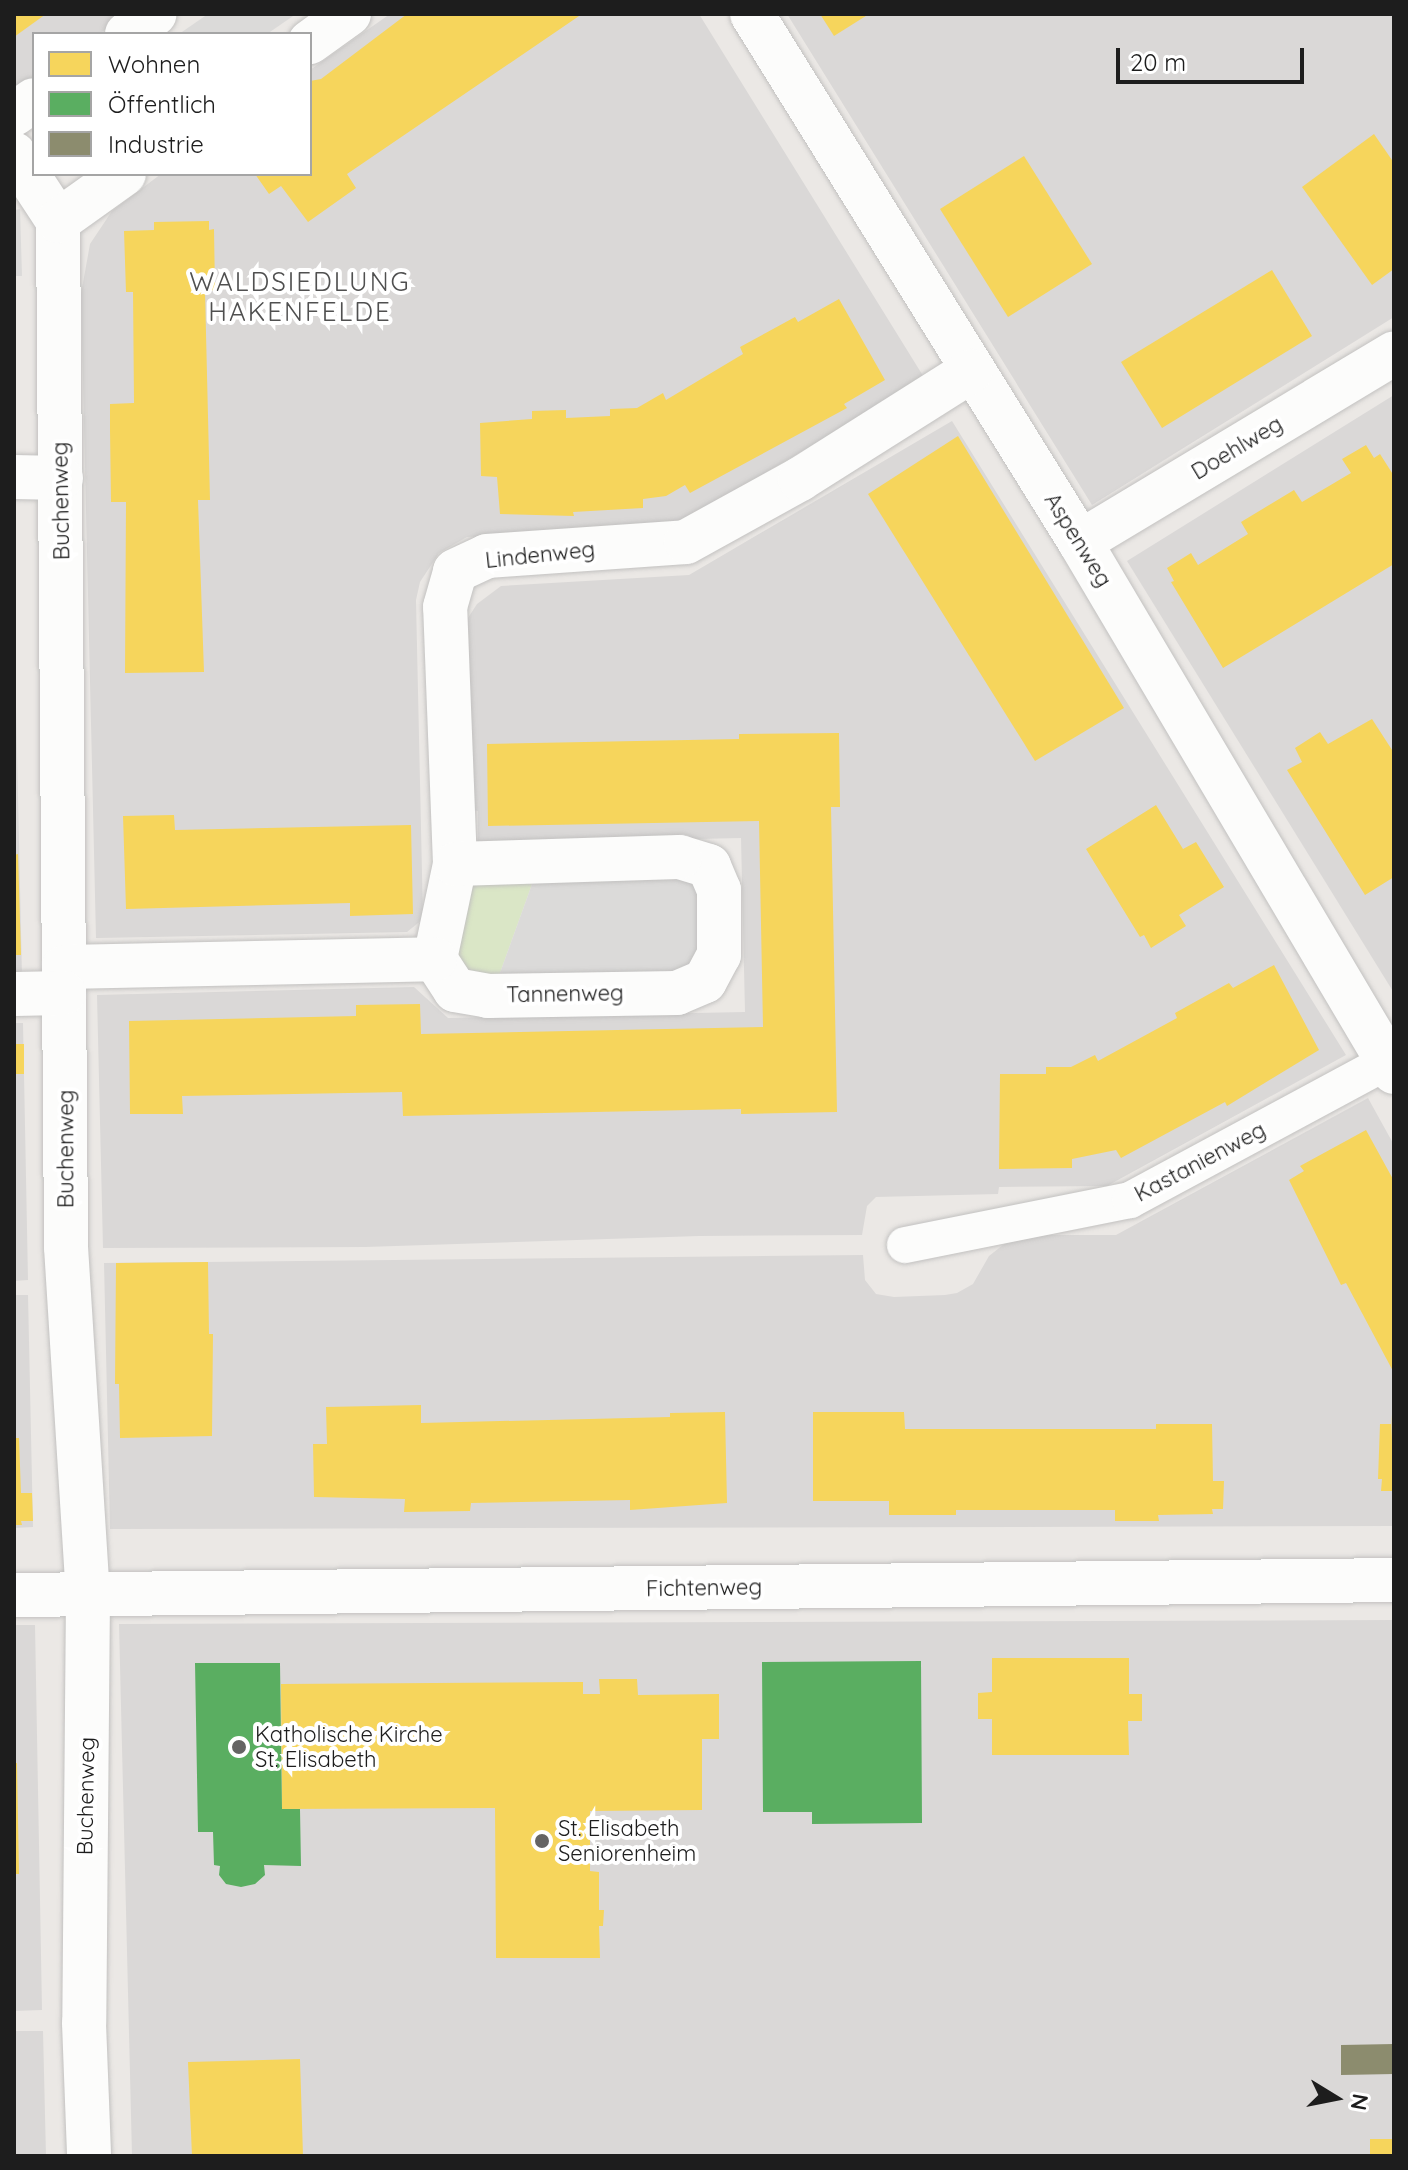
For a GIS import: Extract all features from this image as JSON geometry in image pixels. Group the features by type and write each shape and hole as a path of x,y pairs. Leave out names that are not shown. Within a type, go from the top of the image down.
{"street":[{"path":"130,32 155,14"},
{"path":"312,41 349,14"},
{"name":"Aspenweg","path":"752,14 1080,542 1391,1067"},
{"path":"14,114 32,101"},
{"path":"14,154 58,221 121,176"},
{"name":"Buchenweg","path":"58,221 67,1290 88,1595 84,2023 89,2156"},
{"name":"Doehlweg","path":"1080,542 1394,353"},
{"name":"Lindenweg","path":"435,959 455,864 445,607 455,571 487,556 686,542 800,479 971,371"},
{"path":"14,477 61,478"},
{"name":"Tannenweg","path":"435,959 455,990 488,996 677,993 705,981 719,955 719,890 709,866 680,857 455,864"},
{"path":"14,994 64,980 435,959"},
{"name":"Fichtenweg","path":"14,1595 1394,1580"}],"lane":[{"name":"Kastanienweg","path":"905,1245 1130,1200 1391,1067"}],"shaded area":[{"path":"14,14 127,14 102,32 32,32 32,81 14,94"},
{"path":"208,14 296,14 270,32 182,32"},
{"path":"390,14 699,14 925,379 675,526 467,537 439,553 420,582 416,600 423,919 407,932 96,938 81,294 90,244 112,211 158,176 312,176 312,69"},
{"path":"787,14 1394,14 1394,317 1092,505"},
{"path":"20,209 22,276 14,276 14,210"},
{"path":"1394,395 1394,993 1127,561"},
{"path":"952,421 1346,1055 1107,1186 999,1187 998,1194 876,1197 867,1206 862,1235 699,1236 365,1247 103,1248 97,995 414,987 448,1018 745,1012 741,838 478,844 478,811 471,810 468,618 477,604 501,586 689,575"},
{"path":"14,616 22,977 14,977"},
{"path":"535,876 702,878 708,952 674,982 496,984"},
{"path":"14,1023 23,1023 28,1280 14,1281"},
{"path":"1368,1098 1394,1145 1394,1526 110,1529 104,1263 863,1255 865,1280 876,1294 894,1297 945,1295 957,1293 973,1284 989,1256 1008,1241 1031,1235 1116,1235"},
{"path":"14,1295 28,1295 33,1527 14,1528"},
{"path":"1394,1620 1394,2156 132,2156 119,1624"},
{"path":"14,1625 35,1625 42,2010 14,2011"},
{"path":"14,2031 43,2031 46,2156 14,2156"}],"green space":[{"path":"535,876 496,984 457,983 454,948 471,880"}],"building: Wohnen":[{"path":"14,14 46,14 14,37"},
{"path":"407,14 582,14 347,174 356,188 308,222 281,186 269,194 256,176 312,176 312,81 321,79"},
{"path":"820,14 869,14 834,36"},
{"path":"1374,134 1394,163 1394,269 1372,285 1302,187"},
{"path":"1024,156 1092,264 1008,317 940,209"},
{"path":"209,221 209,230 214,229 215,290 205,291 210,500 198,500 204,672 125,673 126,502 111,502 110,430 110,404 134,403 133,292 126,292 124,231 154,230 154,222"},
{"path":"1272,270 1312,336 1162,428 1121,362"},
{"path":"839,299 885,380 844,404 847,408 690,493 685,485 666,496 643,499 643,508 573,512 574,516 500,514 497,477 481,476 480,423 532,419 532,411 566,410 566,418 610,416 610,409 637,408 663,393 666,400 743,354 740,347 795,317 798,322"},
{"path":"958,436 1124,708 1035,761 868,494"},
{"path":"1366,445 1374,458 1380,454 1394,476 1394,564 1223,668 1171,582 1174,581 1167,568 1191,553 1198,565 1248,534 1241,522 1294,490 1302,502 1351,473 1342,459"},
{"path":"1372,719 1394,753 1394,877 1365,895 1287,770 1302,762 1295,748 1320,732 1328,744"},
{"path":"839,733 840,807 831,807 837,1112 741,1114 741,1109 403,1116 402,1092 182,1096 183,1114 130,1114 129,1021 356,1016 356,1005 420,1004 421,1034 763,1027 759,821 488,826 487,744 739,739 739,734"},
{"path":"1156,805 1183,849 1196,842 1224,887 1179,915 1186,926 1151,948 1144,935 1140,937 1086,849"},
{"path":"174,815 175,830 411,825 413,914 350,916 350,903 126,909 123,816"},
{"path":"18,854 21,955 14,955 14,855"},
{"path":"1274,965 1319,1050 1227,1106 1225,1102 1121,1158 1116,1150 1072,1159 1072,1168 999,1169 1000,1074 1046,1074 1046,1067 1071,1067 1095,1055 1098,1061 1177,1018 1175,1013 1229,983 1233,988"},
{"path":"14,1044 24,1044 24,1074 14,1074"},
{"path":"1366,1130 1394,1181 1394,1373 1346,1283 1341,1285 1289,1180 1304,1171 1300,1166"},
{"path":"208,1262 209,1334 213,1334 212,1436 120,1438 119,1384 115,1384 116,1263"},
{"path":"421,1405 421,1423 670,1417 670,1413 725,1412 727,1503 630,1510 630,1500 471,1503 470,1511 404,1512 405,1499 314,1497 313,1444 327,1444 326,1407"},
{"path":"813,1412 904,1412 905,1429 1156,1429 1156,1424 1212,1424 1213,1481 1224,1481 1223,1509 1212,1509 1213,1514 1158,1515 1159,1521 1115,1521 1115,1510 956,1510 956,1515 889,1515 889,1501 813,1501"},
{"path":"1391,1414 1394,1491 1381,1491 1382,1479 1378,1479 1380,1424 1391,1424"},
{"path":"14,1438 19,1438 21,1493 32,1493 33,1521 21,1521 22,1525 14,1525"},
{"path":"992,1658 1129,1658 1129,1694 1142,1694 1142,1721 1128,1721 1129,1755 992,1755 992,1719 978,1719 978,1693 992,1692"},
{"name":"St. Elisabeth Seniorenheim","path":"599,1679 637,1679 638,1695 719,1694 719,1739 702,1739 702,1810 590,1811 590,1871 599,1872 599,1910 604,1910 603,1926 599,1926 600,1958 496,1958 495,1808 282,1809 281,1684 583,1682 583,1694 600,1694"},
{"path":"14,1763 17,1763 19,1874 14,1874"},
{"path":"300,2059 303,2156 192,2156 188,2062"},
{"path":"1370,2139 1394,2139 1394,2156 1370,2156"}],"building: Öffentlich":[{"path":"921,1661 922,1823 812,1824 812,1812 763,1812 762,1662"},
{"name":"Katholische Kirche St. Elisabeth","path":"195,1663 280,1663 282,1809 300,1809 301,1866 264,1865 265,1875 255,1884 241,1887 226,1884 219,1875 220,1866 214,1865 213,1832 198,1832"}],"building: Industrie":[{"path":"1394,2044 1394,2074 1341,2075 1341,2045"}],"place":[{"name":"Katholische Kirche St. Elisabeth","path":"239,1747"},
{"name":"St. Elisabeth Seniorenheim","path":"542,1841"}],"district":[{"name":"WALDSIEDLUNG HAKENFELDE","path":"300,297"}]}
